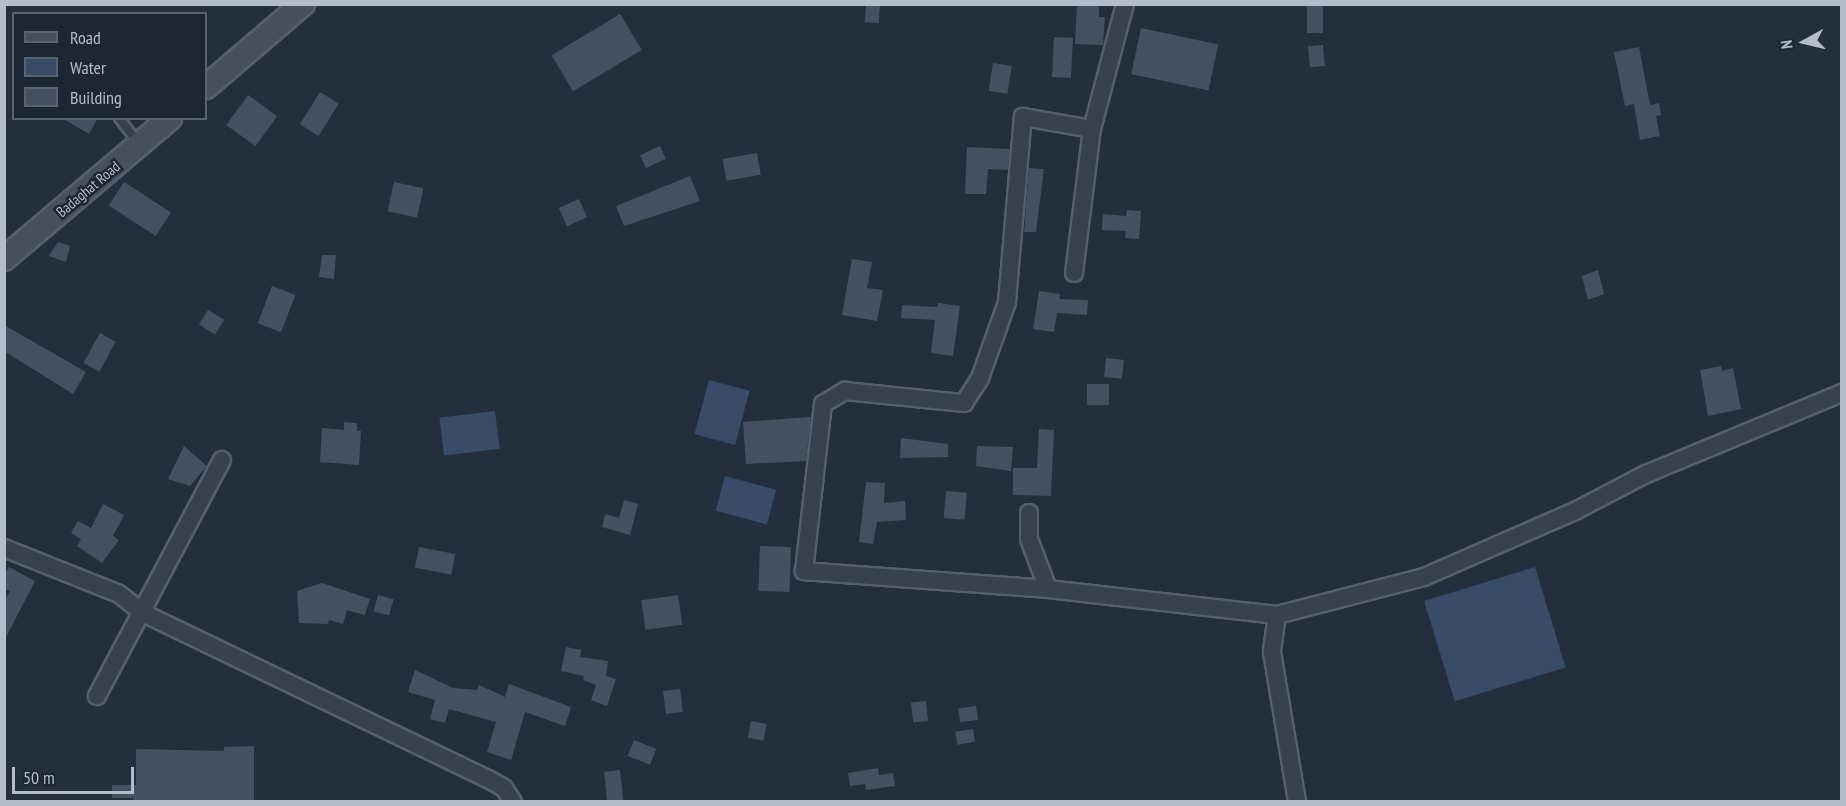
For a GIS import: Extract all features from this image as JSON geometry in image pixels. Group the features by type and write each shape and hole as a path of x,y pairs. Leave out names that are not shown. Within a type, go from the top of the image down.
{"main road":[{"path":"207,86 303,4"},
{"name":"Badaghat Road","path":"4,259 169,120"}],"street":[{"path":"1074,273 1092,129 1125,4"},
{"path":"1092,129 1023,117 1007,302 980,378 964,403 845,391 823,404 804,572 1047,589 1277,615 1424,577 1577,510 1646,474 1842,393"},
{"path":"97,696 143,613 222,460"},
{"path":"1029,513 1029,539 1047,589"},
{"path":"4,548 119,594 143,613 490,780 504,788 513,801"},
{"path":"1277,615 1272,652 1297,801"}],"lane":[{"path":"120,120 140,146"}],"water":[{"path":"709,380 750,391 735,445 695,434"},
{"path":"495,411 500,449 444,456 439,418"},
{"path":"725,476 776,490 767,524 716,511"},
{"path":"1535,567 1566,667 1455,701 1424,601"}],"building":[{"path":"866,4 880,5 879,23 865,22"},
{"path":"1077,4 1099,4 1099,17 1105,17 1103,45 1075,44"},
{"path":"1307,4 1323,4 1323,33 1307,33"},
{"path":"620,14 642,50 573,91 551,55"},
{"path":"1141,28 1218,44 1209,90 1131,74"},
{"path":"1054,37 1073,38 1071,78 1052,77"},
{"path":"1323,45 1325,66 1310,67 1308,46"},
{"path":"1639,47 1650,105 1659,103 1661,115 1656,116 1660,136 1640,140 1634,104 1625,106 1614,52"},
{"path":"993,63 1012,66 1007,94 989,91"},
{"path":"320,92 339,104 319,136 300,124"},
{"path":"248,95 277,116 255,146 226,125"},
{"path":"65,120 97,120 89,134"},
{"path":"660,146 666,159 646,168 640,155"},
{"path":"967,147 1010,149 1008,170 988,169 986,194 965,194"},
{"path":"757,153 761,175 726,181 723,159"},
{"path":"1029,168 1044,169 1036,232 1024,232"},
{"path":"690,176 700,201 624,226 616,206"},
{"path":"124,182 171,212 156,236 109,205"},
{"path":"394,182 423,188 417,218 388,211"},
{"path":"579,199 587,217 567,226 559,208"},
{"path":"1127,210 1141,211 1139,239 1125,238 1126,231 1102,230 1103,214 1126,216"},
{"path":"58,242 70,246 66,262 49,256"},
{"path":"322,255 336,255 334,279 319,277"},
{"path":"852,259 872,262 867,288 883,290 877,321 842,315"},
{"path":"1598,270 1604,294 1588,300 1582,276"},
{"path":"272,286 295,295 281,332 258,323"},
{"path":"1039,291 1060,294 1059,299 1088,300 1087,315 1057,313 1054,332 1033,329"},
{"path":"938,303 960,306 953,356 931,353 935,320 901,318 902,305 937,307"},
{"path":"208,310 224,320 215,334 199,324"},
{"path":"4,325 86,372 73,394 4,351"},
{"path":"100,333 116,342 99,371 84,363"},
{"path":"1106,358 1124,360 1122,379 1104,377"},
{"path":"1721,366 1722,371 1733,368 1741,409 1708,416 1700,370"},
{"path":"1087,384 1109,384 1109,405 1087,405"},
{"path":"811,417 806,461 746,464 743,422"},
{"path":"344,422 357,423 357,431 361,431 359,465 320,462 322,428 344,430"},
{"path":"1039,429 1054,430 1051,496 1013,495 1013,468 1037,468"},
{"path":"901,438 948,444 948,457 900,458"},
{"path":"184,446 207,466 190,486 168,479"},
{"path":"977,446 1013,447 1011,471 976,466"},
{"path":"866,482 885,483 884,503 905,501 906,520 877,522 873,544 859,542"},
{"path":"946,491 967,493 965,520 944,518"},
{"path":"624,500 638,504 630,535 602,527 605,514 619,518"},
{"path":"103,504 124,515 113,536 119,540 102,563 77,546 81,539 71,533 78,521 91,528"},
{"path":"760,546 791,547 789,592 758,591"},
{"path":"419,547 455,554 451,575 415,568"},
{"path":"9,567 35,581 4,641 4,601 10,591 4,589 4,575"},
{"path":"322,583 370,599 365,615 347,610 343,624 329,620 328,624 299,623 297,591"},
{"path":"378,595 393,599 389,616 374,611"},
{"path":"678,595 682,625 646,630 641,600"},
{"path":"566,647 581,650 580,657 608,661 606,676 616,679 607,706 591,700 596,685 583,680 584,676 561,671"},
{"path":"415,670 453,688 477,690 479,685 505,697 509,684 571,707 565,726 525,712 511,760 487,752 496,722 449,709 445,723 430,719 435,700 408,692"},
{"path":"680,689 683,712 666,714 663,691"},
{"path":"926,701 928,721 913,722 911,703"},
{"path":"976,706 978,720 960,722 958,709"},
{"path":"751,721 767,724 763,741 748,738"},
{"path":"973,729 975,742 957,745 955,732"},
{"path":"634,740 656,749 650,765 628,756"},
{"path":"254,746 254,801 133,801 133,798 112,798 112,785 136,785 136,749 224,751 224,747"},
{"path":"878,768 879,775 893,773 895,786 866,790 865,784 850,786 848,773"},
{"path":"620,770 623,801 607,802 604,772"}]}
